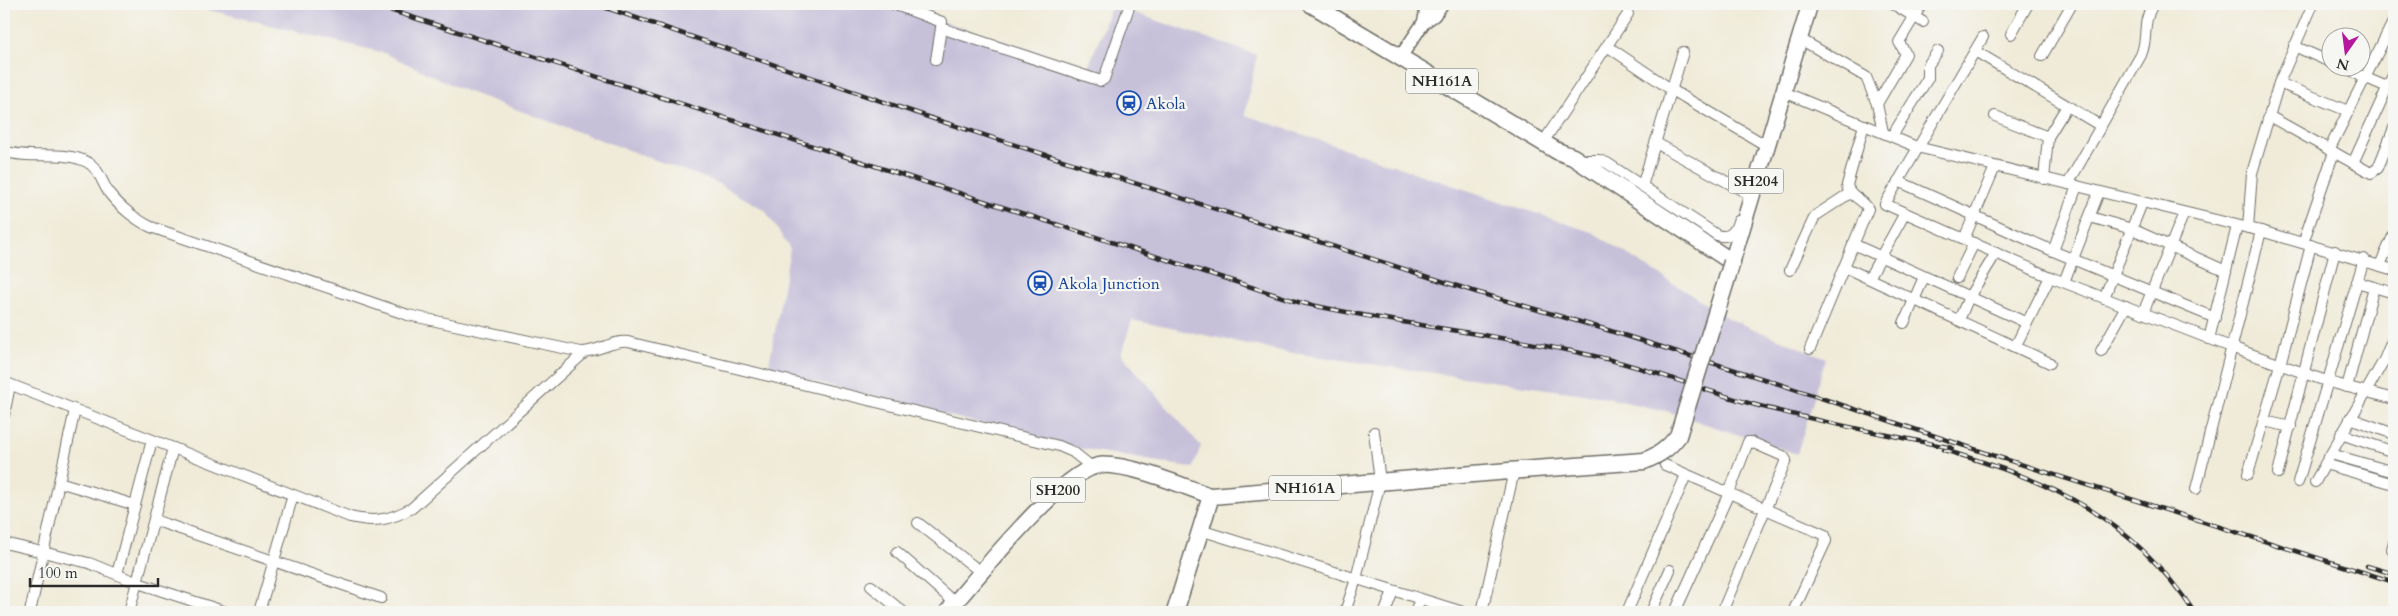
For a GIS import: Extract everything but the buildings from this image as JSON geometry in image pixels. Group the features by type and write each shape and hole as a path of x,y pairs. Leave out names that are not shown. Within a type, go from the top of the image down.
{"highway":[{"name":"NH161A","path":"1311,4 1403,53 1562,143 1575,159"},
{"name":"NH161A","path":"1211,496 1644,461 1661,454 1678,436 1732,262 1594,170 1557,151 1328,4"},
{"path":"1175,612 1211,496"}],"main road":[{"name":"SH204","path":"1732,262 1810,4"},
{"name":"SH200","path":"951,608 1055,492 1083,471 1101,465 1139,472 1211,496"}],"street":[{"path":"893,4 940,21 941,28 936,60"},
{"path":"941,28 1100,81 1104,79 1130,4"},
{"path":"1424,22 1426,11 1431,4"},
{"path":"1403,53 1424,22 1434,15 1442,4"},
{"path":"1893,4 1919,20"},
{"path":"1877,104 1906,54 1899,42 1919,20 1922,4"},
{"path":"2011,34 2028,4"},
{"path":"2042,56 2072,4"},
{"path":"2053,251 2073,185 2101,126 2141,56 2146,18 2153,4"},
{"path":"2248,228 2252,173 2279,83 2313,4"},
{"path":"1548,135 1628,14"},
{"path":"2370,67 2394,20"},
{"path":"1885,204 1983,37"},
{"path":"1800,39 1862,74 1869,83 1887,134"},
{"path":"1607,46 1672,90 1762,143"},
{"path":"2294,46 2320,58"},
{"path":"1975,50 2101,126"},
{"path":"1887,134 1928,78 1928,65 1938,51"},
{"path":"1642,186 1683,52"},
{"path":"2353,163 2391,88 2394,73"},
{"path":"2248,474 2280,365 2307,244 2331,151 2364,78"},
{"path":"2367,78 2391,88"},
{"path":"2279,83 2348,111"},
{"path":"1575,159 1603,161 1726,237 1734,232 1778,96 1783,96 1864,125 1917,147 2261,231 2364,259 2394,270"},
{"path":"2044,179 2048,137 2067,106"},
{"path":"1995,116 2048,137"},
{"path":"2269,116 2371,172 2377,171 2394,128"},
{"path":"1864,125 1847,185 1850,193 1868,207 1885,204 2064,282 2209,339 2329,382 2394,399"},
{"path":"1656,143 1747,193"},
{"path":"4,151 20,155 76,158 88,162 96,170 110,194 143,224 408,315 585,352 628,342 1059,446 1073,452 1093,468"},
{"path":"1964,239 1995,167"},
{"path":"1898,181 2073,260 2214,318"},
{"path":"2064,282 2099,192"},
{"path":"1790,270 1815,216 1850,193"},
{"path":"2104,298 2142,203"},
{"path":"1810,349 1868,207"},
{"path":"1869,278 1904,213"},
{"path":"2143,313 2184,213"},
{"path":"2090,217 2132,229 2226,271"},
{"path":"2209,339 2237,226"},
{"path":"2196,489 2261,231"},
{"path":"2380,265 2394,234"},
{"path":"1957,278 1974,243"},
{"path":"1853,244 2027,323"},
{"path":"2278,473 2305,374 2335,251"},
{"path":"1959,320 1969,297 1996,253"},
{"path":"2298,482 2364,259"},
{"path":"1844,266 2050,363"},
{"path":"2015,346 2050,276"},
{"path":"1904,323 1924,277"},
{"path":"2357,282 2394,293"},
{"path":"2347,386 2374,287"},
{"path":"2101,351 2126,306"},
{"path":"2315,482 2365,391 2390,359 2394,336"},
{"path":"4,416 7,384 294,495 365,521 380,521 396,517 412,508 585,352"},
{"path":"30,612 75,410"},
{"path":"2350,418 2394,434"},
{"path":"2264,421 2291,428"},
{"path":"1345,612 1356,579 1380,482 1374,432"},
{"path":"2341,434 2394,452"},
{"path":"117,574 152,440"},
{"path":"1674,612 1729,493 1748,442 1753,442 1786,459 1722,612"},
{"path":"129,612 173,448"},
{"path":"2331,454 2394,472"},
{"path":"2325,464 2394,484"},
{"path":"1665,465 1822,532 1826,538 1793,612"},
{"path":"1482,612 1518,471"},
{"path":"1627,612 1686,475"},
{"path":"59,482 135,505"},
{"path":"259,612 294,495"},
{"path":"154,520 381,598"},
{"path":"918,523 982,573"},
{"path":"1200,530 1463,612"},
{"path":"4,543 84,562 222,612"},
{"path":"897,552 951,608"},
{"path":"1651,612 1670,570"},
{"path":"871,586 903,612"},
{"path":"1385,612 1393,590"},
{"path":"1415,612 1420,599"}],"shaded area":[{"path":"185,4 706,4 720,8 722,4 889,4 1088,68 1112,5 1257,55 1245,115 1594,233 1729,319 1826,358 1797,454 1666,411 1597,396 1286,352 1132,320 1121,354 1201,446 1193,468 1072,447 768,370 790,249 765,210 713,181 463,90 384,53"}],"railway":[{"path":"371,4 1298,302 1585,354 1628,365 1752,404 1852,428 1952,448"},
{"path":"595,4 937,120 1476,292 1601,328 1770,381 1998,457 2394,582"},
{"path":"1944,450 2019,475 2085,507 2115,527 2143,551 2170,579 2194,612"},
{"path":"2367,566 2394,574"}],"place":[{"name":"Akola","path":"1129,103"},
{"name":"Akola Junction","path":"1040,283"}]}
